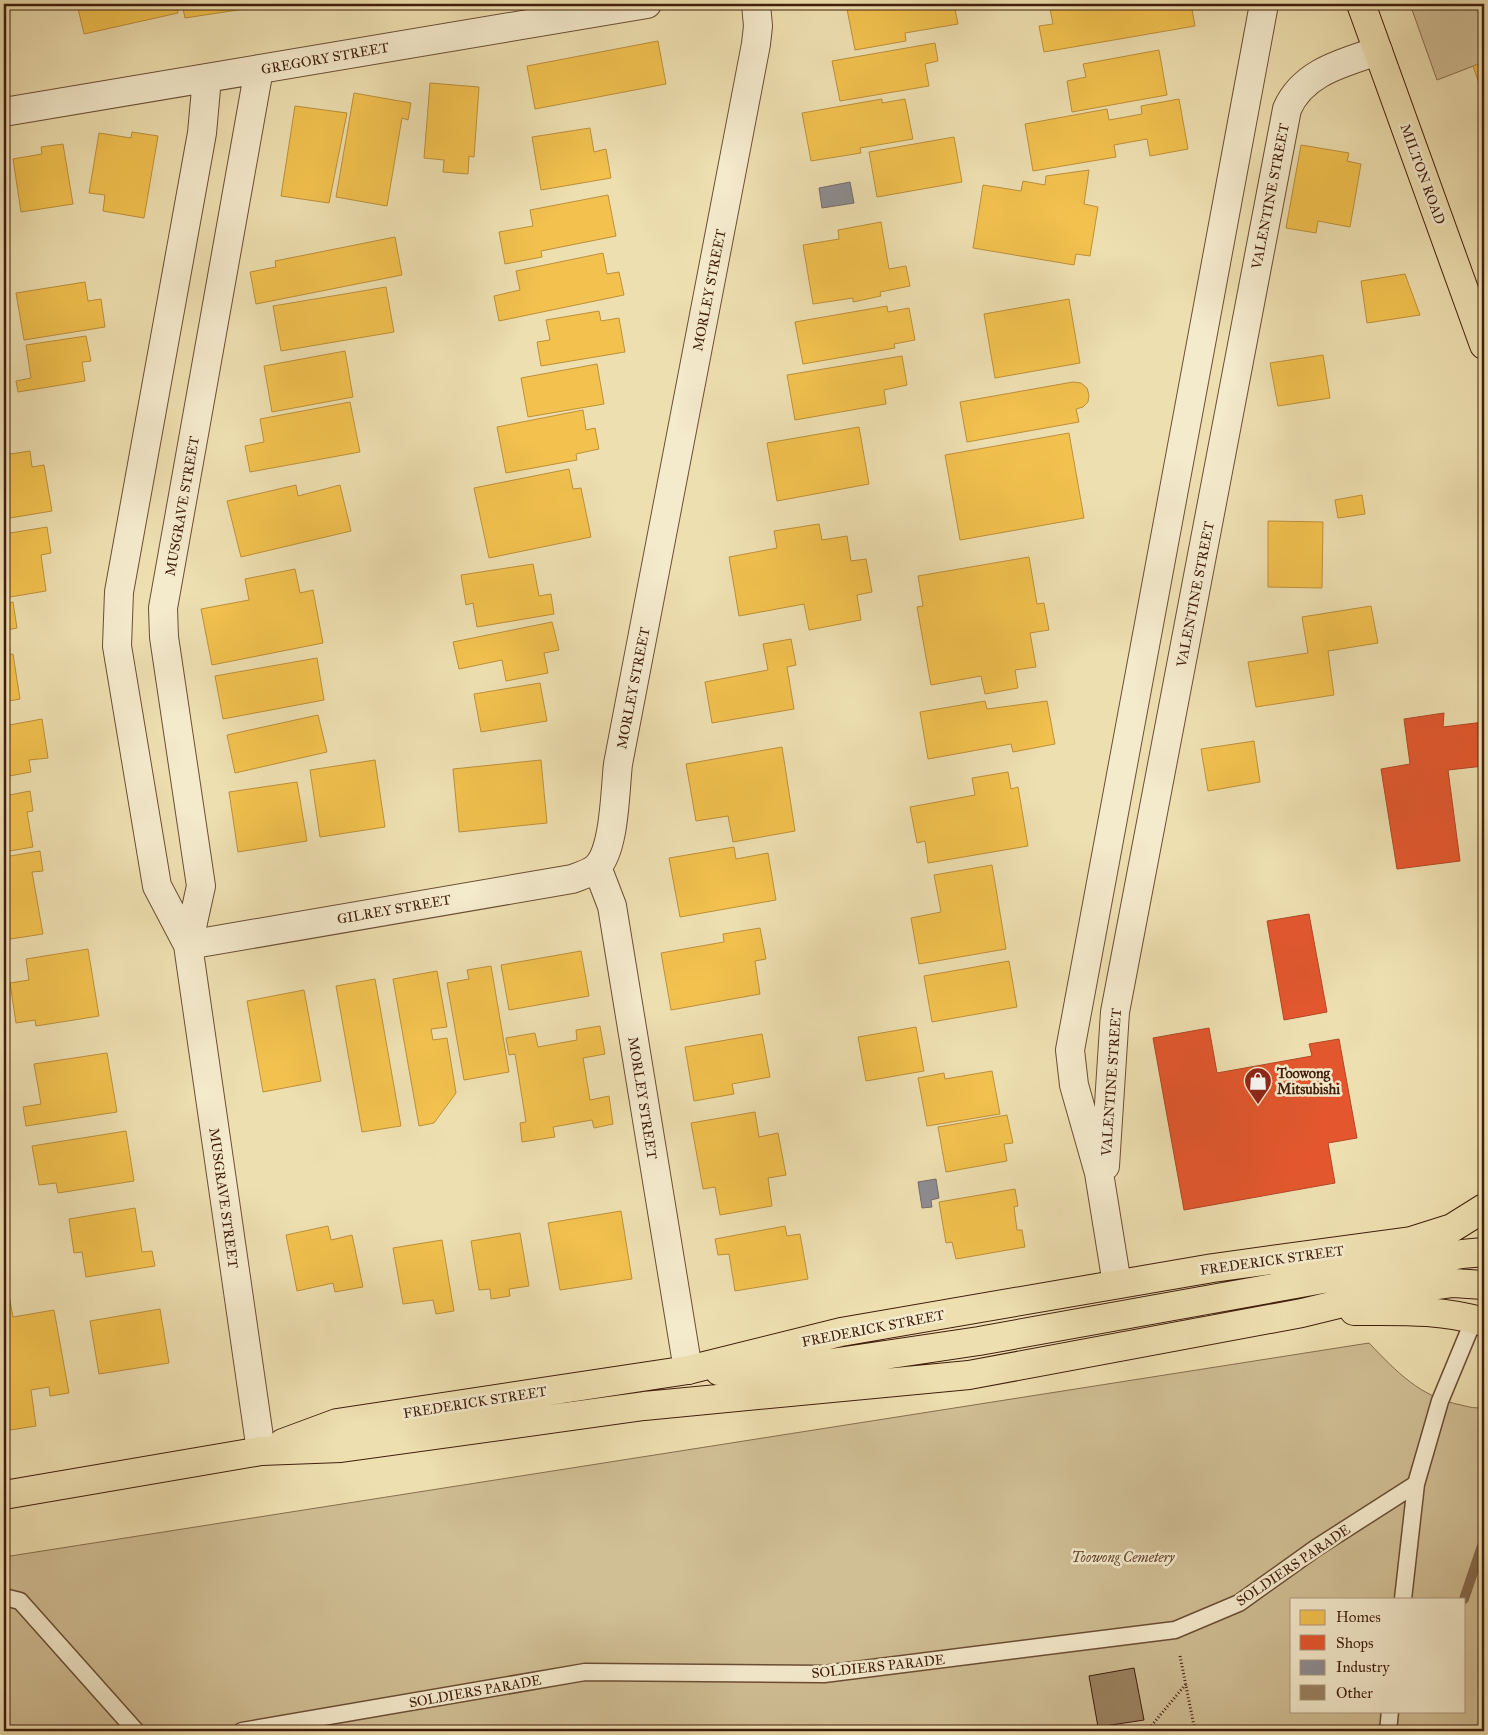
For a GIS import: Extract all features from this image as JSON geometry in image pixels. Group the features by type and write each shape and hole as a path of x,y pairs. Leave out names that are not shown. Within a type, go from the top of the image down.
{"main road":[{"name":"MILTON ROAD","path":"1361,4 1484,345"},
{"name":"FREDERICK STREET","path":"261,1452 337,1423 688,1370 842,1332 1117,1284 1213,1268 1411,1241 1452,1228 1484,1208"},
{"path":"688,1370 764,1373 979,1341 1249,1291 1462,1254 1484,1252"},
{"name":"FREDERICK STREET","path":"4,1495 261,1452 341,1448 644,1406 970,1375 1308,1312 1406,1289 1453,1283 1484,1285"},
{"path":"1308,1312 1429,1310 1461,1314 1479,1320"}],"street":[{"name":"GREGORY STREET","path":"4,112 647,4"},
{"name":"MORLEY STREET","path":"688,1370 612,906 597,867 608,842 618,764 756,44 758,26 756,4"},
{"name":"VALENTINE STREET","path":"1117,1284 1103,1192 1074,1085 1070,1050 1264,4"},
{"name":"VALENTINE STREET","path":"1103,1192 1116,1012 1287,109 1295,94 1313,77 1337,65 1378,50"},
{"name":"MUSGRAVE STREET","path":"188,945 201,886 164,637 163,608 259,68"},
{"name":"MUSGRAVE STREET","path":"206,78 202,134 119,592 116,627 120,674 157,886 188,945 261,1452"},
{"name":"GILREY STREET","path":"188,945 572,879 597,867"}],"lane":[{"path":"1403,1598 1416,1484 1440,1401 1479,1320"},
{"name":"SOLDIERS PARADE","path":"242,1731 585,1672 824,1674 1175,1630 1239,1603 1316,1548 1416,1484"},
{"path":"4,1597 20,1601 136,1731"},
{"path":"1388,1731 1390,1712"}],"path":[{"path":"1175,1630 1195,1731"},
{"path":"1147,1731 1186,1683"}],"green space":[{"path":"1410,4 1484,4 1484,62 1437,80"},
{"name":"Toowong Cemetery","path":"1369,1343 1389,1364 1421,1390 1446,1401 1472,1408 1484,1407 1484,1731 4,1731 4,1557"}],"building: Homes":[{"path":"77,4 176,4 178,13 84,34"},
{"path":"182,4 258,4 258,7 185,18"},
{"path":"846,4 954,4 958,24 905,33 906,41 855,50"},
{"path":"1049,4 1191,4 1195,26 1044,52 1039,26 1053,24"},
{"path":"4,19 10,56 4,57"},
{"path":"658,41 666,84 535,109 527,66"},
{"path":"935,43 938,61 925,64 929,86 840,101 832,61"},
{"path":"1159,50 1167,95 1072,112 1067,81 1086,77 1083,64"},
{"path":"1484,62 1484,98 1473,66"},
{"path":"430,83 479,87 474,157 469,156 468,174 443,172 444,160 424,158"},
{"path":"354,93 411,103 408,120 402,118 387,206 336,197"},
{"path":"882,99 882,103 905,99 913,139 860,148 861,153 811,161 802,113"},
{"path":"1179,99 1188,149 1150,156 1147,139 1114,145 1116,157 1033,171 1025,124 1107,109 1109,120 1142,114 1141,106"},
{"path":"295,106 347,113 329,203 281,196"},
{"path":"590,128 594,152 606,149 611,178 541,190 532,137"},
{"path":"132,132 158,136 144,218 103,211 105,195 89,193 99,133 131,138"},
{"path":"954,137 962,182 877,197 869,152"},
{"path":"63,144 73,204 21,212 13,159 42,154 41,147"},
{"path":"1301,145 1349,153 1347,161 1361,164 1350,227 1318,221 1316,233 1286,228"},
{"path":"1089,170 1084,204 1098,207 1090,256 1076,254 1074,265 973,248 983,185 1021,191 1023,181 1045,185 1046,176"},
{"path":"608,195 616,236 541,251 542,257 505,264 499,232 533,226 530,210"},
{"path":"881,222 889,269 906,266 910,286 880,292 881,296 853,302 853,298 813,304 803,245 839,239 838,230"},
{"path":"395,237 402,275 256,304 250,272 276,267 275,261"},
{"path":"603,253 607,274 619,272 624,295 499,321 494,296 520,290 516,271"},
{"path":"1405,274 1420,315 1367,323 1361,281"},
{"path":"85,282 88,301 101,299 105,327 24,340 16,293"},
{"path":"386,287 394,332 281,351 273,306"},
{"path":"1069,299 1080,363 995,378 984,314"},
{"path":"887,306 888,312 909,308 915,340 894,344 895,348 803,364 795,322"},
{"path":"599,311 601,321 619,318 625,352 541,366 537,342 550,340 546,320"},
{"path":"86,336 91,361 82,362 85,381 18,392 16,381 31,378 26,345"},
{"path":"345,351 353,397 272,412 264,366"},
{"path":"1323,355 1330,398 1278,406 1270,363"},
{"path":"902,356 907,385 884,390 886,404 795,420 787,375"},
{"path":"597,364 604,404 528,417 521,378"},
{"path":"1073,382 1081,383 1087,388 1089,395 1088,402 1083,407 1076,409 1079,422 967,442 960,402"},
{"path":"350,402 360,452 250,472 245,446 264,442 260,419"},
{"path":"583,410 586,430 595,428 599,449 576,454 577,460 506,473 497,427"},
{"path":"859,427 869,484 777,501 767,443"},
{"path":"1069,433 1084,518 960,540 945,455"},
{"path":"30,451 32,467 44,465 52,511 4,519 4,455"},
{"path":"569,469 573,489 581,488 591,537 489,558 474,488"},
{"path":"296,485 298,496 340,485 351,531 241,557 227,501"},
{"path":"1362,495 1365,514 1338,518 1335,500"},
{"path":"1268,521 1323,522 1322,588 1268,587"},
{"path":"819,524 822,540 847,536 851,561 866,559 872,592 857,595 861,620 809,630 804,604 739,616 729,557 777,548 774,531"},
{"path":"47,527 51,553 41,555 46,591 4,598 4,534"},
{"path":"1029,557 1037,604 1044,603 1049,630 1030,633 1036,667 1015,670 1018,688 985,694 981,676 931,685 917,607 923,606 918,576"},
{"path":"533,564 539,596 551,594 554,614 477,627 473,603 466,605 461,575"},
{"path":"295,569 300,593 313,590 323,643 212,665 201,609 249,600 245,579"},
{"path":"13,602 17,628 7,630 10,651 4,652 4,604"},
{"path":"1371,606 1378,643 1328,651 1334,695 1256,707 1248,662 1308,653 1302,617"},
{"path":"552,622 559,650 544,653 548,673 506,681 502,660 459,669 453,642"},
{"path":"791,639 796,665 787,667 794,709 712,723 705,682 768,670 763,644"},
{"path":"13,654 20,699 4,702 4,655"},
{"path":"317,658 324,700 223,719 215,676"},
{"path":"540,683 547,721 481,732 474,694"},
{"path":"985,701 987,709 1047,701 1055,744 1013,752 1011,744 928,759 920,712"},
{"path":"318,715 327,752 235,773 227,735"},
{"path":"42,719 48,758 29,760 31,772 4,777 4,726"},
{"path":"1254,741 1260,782 1208,791 1201,749"},
{"path":"782,747 795,831 733,842 728,816 696,821 686,764"},
{"path":"375,760 385,827 320,837 310,770"},
{"path":"541,760 547,823 459,832 453,769"},
{"path":"1008,772 1011,789 1018,787 1028,846 928,863 925,841 917,843 910,807 975,795 972,778"},
{"path":"297,782 307,841 238,852 229,792"},
{"path":"30,791 33,811 27,812 33,847 4,852 4,796"},
{"path":"734,847 736,859 768,853 776,900 680,917 669,858"},
{"path":"40,851 43,871 32,872 43,934 4,940 4,857"},
{"path":"992,865 1006,949 919,964 911,918 941,912 934,875"},
{"path":"760,928 766,959 755,961 760,994 671,1010 661,953 724,942 723,934"},
{"path":"88,949 99,1016 36,1026 35,1020 16,1023 10,983 29,980 26,959"},
{"path":"581,951 589,996 509,1010 501,965"},
{"path":"1009,961 1017,1007 932,1022 924,976"},
{"path":"491,966 509,1072 464,1080 447,983 469,979 467,970"},
{"path":"437,971 447,1027 431,1029 433,1040 447,1038 456,1093 434,1123 419,1126 393,979"},
{"path":"375,979 401,1126 362,1132 336,986"},
{"path":"304,990 321,1081 263,1092 247,1001"},
{"path":"600,1026 605,1054 583,1058 590,1100 609,1096 613,1124 594,1128 592,1120 553,1127 555,1137 522,1142 520,1123 526,1122 515,1054 509,1055 506,1038 535,1033 538,1047 577,1040 576,1030"},
{"path":"916,1027 924,1071 866,1081 858,1037"},
{"path":"762,1034 770,1077 732,1084 734,1094 694,1101 685,1047"},
{"path":"107,1053 117,1112 26,1126 23,1107 41,1104 34,1064"},
{"path":"992,1071 1000,1114 927,1126 918,1078 944,1073 945,1079"},
{"path":"755,1112 759,1137 778,1133 786,1175 768,1178 772,1206 720,1215 715,1187 703,1189 691,1123"},
{"path":"1007,1115 1013,1143 1004,1144 1007,1161 946,1172 938,1127"},
{"path":"126,1131 134,1181 58,1193 56,1183 39,1185 32,1146"},
{"path":"1015,1189 1018,1206 1014,1207 1017,1230 1022,1230 1025,1247 956,1259 952,1242 946,1243 939,1202"},
{"path":"135,1208 142,1252 152,1251 155,1266 86,1277 82,1252 74,1253 69,1219"},
{"path":"621,1211 632,1279 560,1290 548,1223"},
{"path":"328,1226 331,1240 352,1235 363,1287 335,1292 333,1283 297,1291 286,1235"},
{"path":"785,1226 787,1236 800,1234 808,1279 735,1291 729,1254 718,1255 715,1239"},
{"path":"520,1233 529,1286 509,1289 510,1296 491,1299 490,1289 479,1290 471,1241"},
{"path":"442,1240 454,1311 436,1314 433,1300 403,1304 393,1248"},
{"path":"9,1296 13,1317 54,1310 69,1393 50,1396 49,1387 31,1390 36,1426 4,1431 4,1297"},
{"path":"160,1309 169,1363 99,1374 90,1321"}],"building: Shops":[{"path":"1444,713 1443,727 1484,722 1484,766 1448,770 1460,861 1397,869 1381,769 1410,764 1404,719"},
{"path":"1309,914 1327,1012 1284,1020 1267,921"},
{"name":"Toowong Mitsubishi","path":"1209,1028 1217,1073 1312,1056 1309,1044 1339,1039 1357,1138 1328,1143 1335,1183 1184,1210 1153,1038"}],"building: Industry":[{"path":"850,182 854,203 822,208 819,188"},
{"path":"936,1179 939,1198 931,1200 932,1207 922,1208 918,1182"}],"building: Other":[{"path":"1134,1668 1144,1720 1098,1727 1089,1676"}],"waterway":[{"path":"1464,1598 1484,1540"}],"place":[{"name":"Toowong Mitsubishi","path":"1258,1105"}]}
